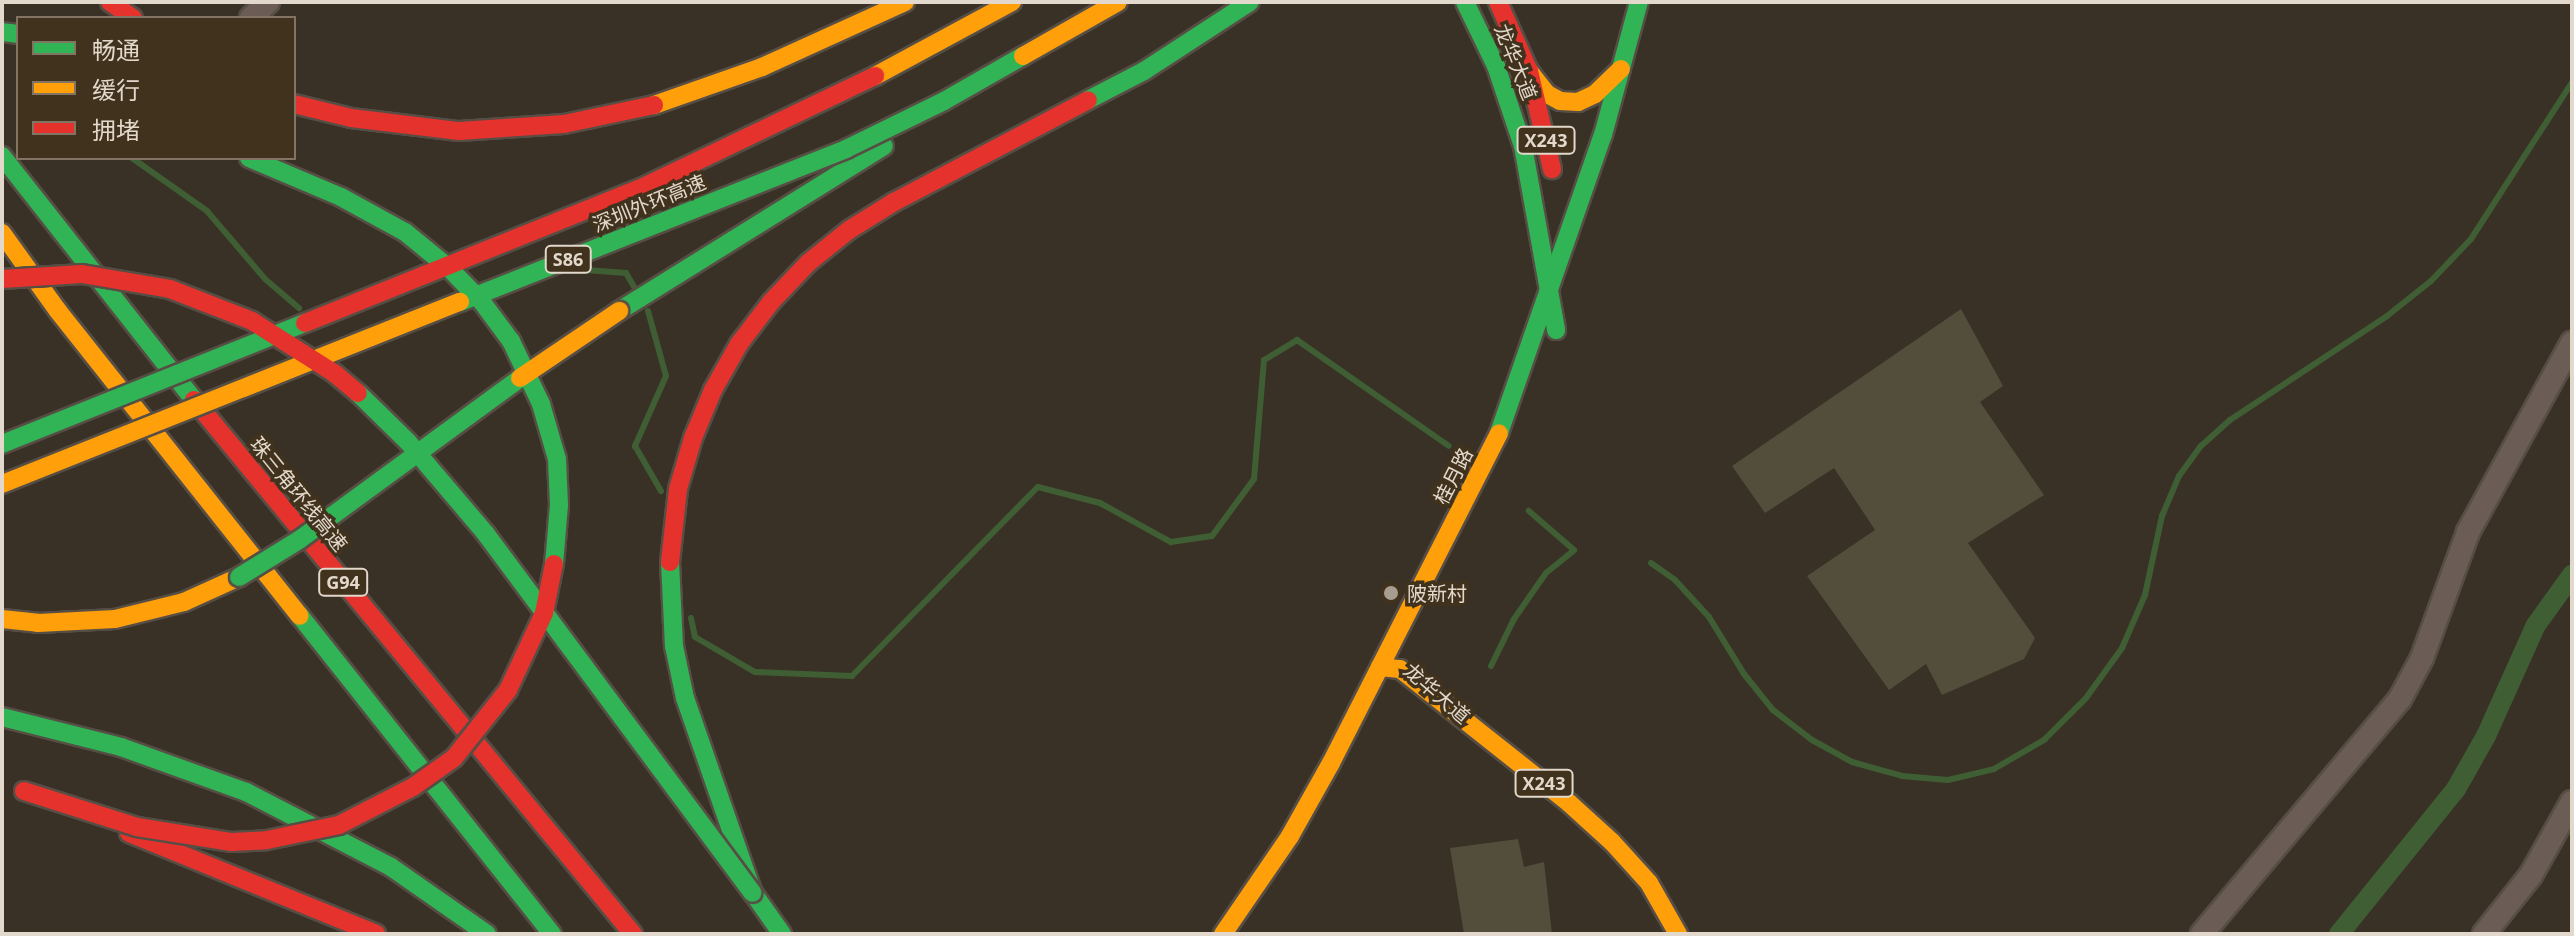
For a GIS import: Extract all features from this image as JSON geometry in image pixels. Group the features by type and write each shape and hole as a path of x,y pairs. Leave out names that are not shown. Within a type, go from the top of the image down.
{"main road":[{"path":"110,2 130,16"},
{"path":"296,104 351,118 459,131 564,124 628,113 694,93 762,67 905,2"},
{"name":"深圳外环高速","path":"2,444 639,189 855,87 1012,2"},
{"name":"深圳外环高速","path":"2,484 846,149 944,101 1060,38 1118,2"},
{"path":"753,893 685,698 674,646 669,594 670,541 678,489 693,438 713,390 739,344 771,302 808,263 849,230 894,202 1144,71 1250,2"},
{"name":"龙华大道","path":"1465,2 1511,105 1523,146 1550,290 1554,337 1570,292 1565,245 1529,71 1498,2"},
{"name":"桂月路","path":"1223,934 1290,836 1499,434 1603,135 1639,2"},
{"path":"2,619 38,623 115,619 184,602 239,577 299,540 495,394 619,311 1060,38"},
{"path":"1529,71 1547,94 1560,101 1578,102 1595,94 1621,69"},
{"name":"珠三角环线高速","path":"2,156 129,322 633,934"},
{"path":"2,784 137,827 232,842 267,840 339,825 413,787 454,758 508,690 544,613 557,532 557,459 541,404 511,341 482,302 450,269 405,232 341,197 254,160"},
{"name":"G94","path":"2,233 58,311 552,934"},
{"path":"2,279 82,274 170,289 252,321 334,373 373,405 486,534 782,934"},
{"path":"1515,443 1531,400"},
{"path":"1400,669 1410,651"},
{"name":"龙华大道","path":"1380,667 1391,687 1400,669"},
{"name":"龙华大道","path":"1380,667 1400,669 1569,803 1612,842 1649,883 1678,934"},
{"path":"2,717 121,747 246,792 391,867 487,934"},
{"path":"24,791 376,934"}],"street":[{"path":"253,16 268,2"},
{"path":"2202,934 2400,699 2422,658 2468,532 2572,343"},
{"path":"2484,934 2531,875 2572,802"}],"building":[{"path":"1961,309 2003,386 1980,402 2044,495 1968,543 2035,638 2024,659 1942,695 1926,664 1889,690 1807,576 1875,530 1834,468 1765,513 1732,466"},
{"path":"1518,839 1524,867 1544,862 1552,934 1464,934 1450,848"}],"waterway":[{"path":"1651,563 1675,580 1709,617 1744,674 1773,710 1812,740 1852,762 1902,776 1948,780 1994,769 2044,740 2086,698 2122,648 2145,595 2162,516 2179,476 2201,446 2230,420 2387,316 2431,281 2471,239 2572,82"},
{"path":"135,160 207,211 265,279 299,308"},
{"path":"586,270 626,273 634,287"},
{"path":"648,311 666,376 635,446 661,491"},
{"path":"691,618 695,637 755,672 852,676 1038,487 1100,503 1171,542 1212,536 1254,479 1264,360 1297,340 1449,446"},
{"path":"1491,666 1514,619 1546,573 1574,550 1529,511"},
{"path":"2339,934 2456,789 2486,736 2536,625 2572,575"}],"traffic: fast":[{"path":"1088,100 1144,71 1250,2"},
{"path":"1465,2 1496,66 1523,146 1556,330"},
{"path":"1499,433 1603,135 1639,2"},
{"path":"2,32 16,34"},
{"path":"460,302 846,149 944,101 1023,56"},
{"path":"619,311 884,146"},
{"path":"2,156 194,400"},
{"path":"254,160 341,197 405,232 450,269 482,302 511,341 541,404 557,459 559,505 554,564"},
{"path":"2,444 305,323"},
{"path":"239,577 299,540 520,378"},
{"path":"358,393 408,442 486,534 753,893"},
{"path":"670,562 674,646 685,698 753,893 782,934"},
{"path":"300,616 552,934"},
{"path":"2,717 121,747 246,792 391,867 487,934"}],"traffic: slow":[{"path":"654,105 762,67 905,2"},
{"path":"875,76 1012,2"},
{"path":"1023,56 1118,2"},
{"path":"1529,71 1547,94 1560,101 1578,102 1595,94 1621,69"},
{"path":"2,233 58,311 300,616"},
{"path":"2,484 460,302"},
{"path":"520,378 619,311"},
{"path":"1223,934 1290,836 1331,763 1499,433"},
{"path":"2,619 38,623 115,619 184,602 239,577"},
{"path":"1380,667 1400,669 1569,803 1612,842 1649,883 1678,934"}],"traffic: jam":[{"path":"110,2 130,16"},
{"path":"1498,2 1529,71 1552,169"},
{"path":"305,323 639,189 875,76"},
{"path":"670,562 678,489 693,438 713,390 739,344 771,302 808,263 849,230 894,202 1088,100"},
{"path":"296,104 351,118 459,131 564,124 654,105"},
{"path":"2,279 82,274 170,289 252,321 334,373 358,393"},
{"path":"194,400 633,934"},
{"path":"24,791 137,827 232,842 267,840 339,825 413,787 454,758 508,690 544,613 554,564"},
{"path":"129,833 376,934"}],"place":[{"name":"陂新村","path":"1391,593"}]}
